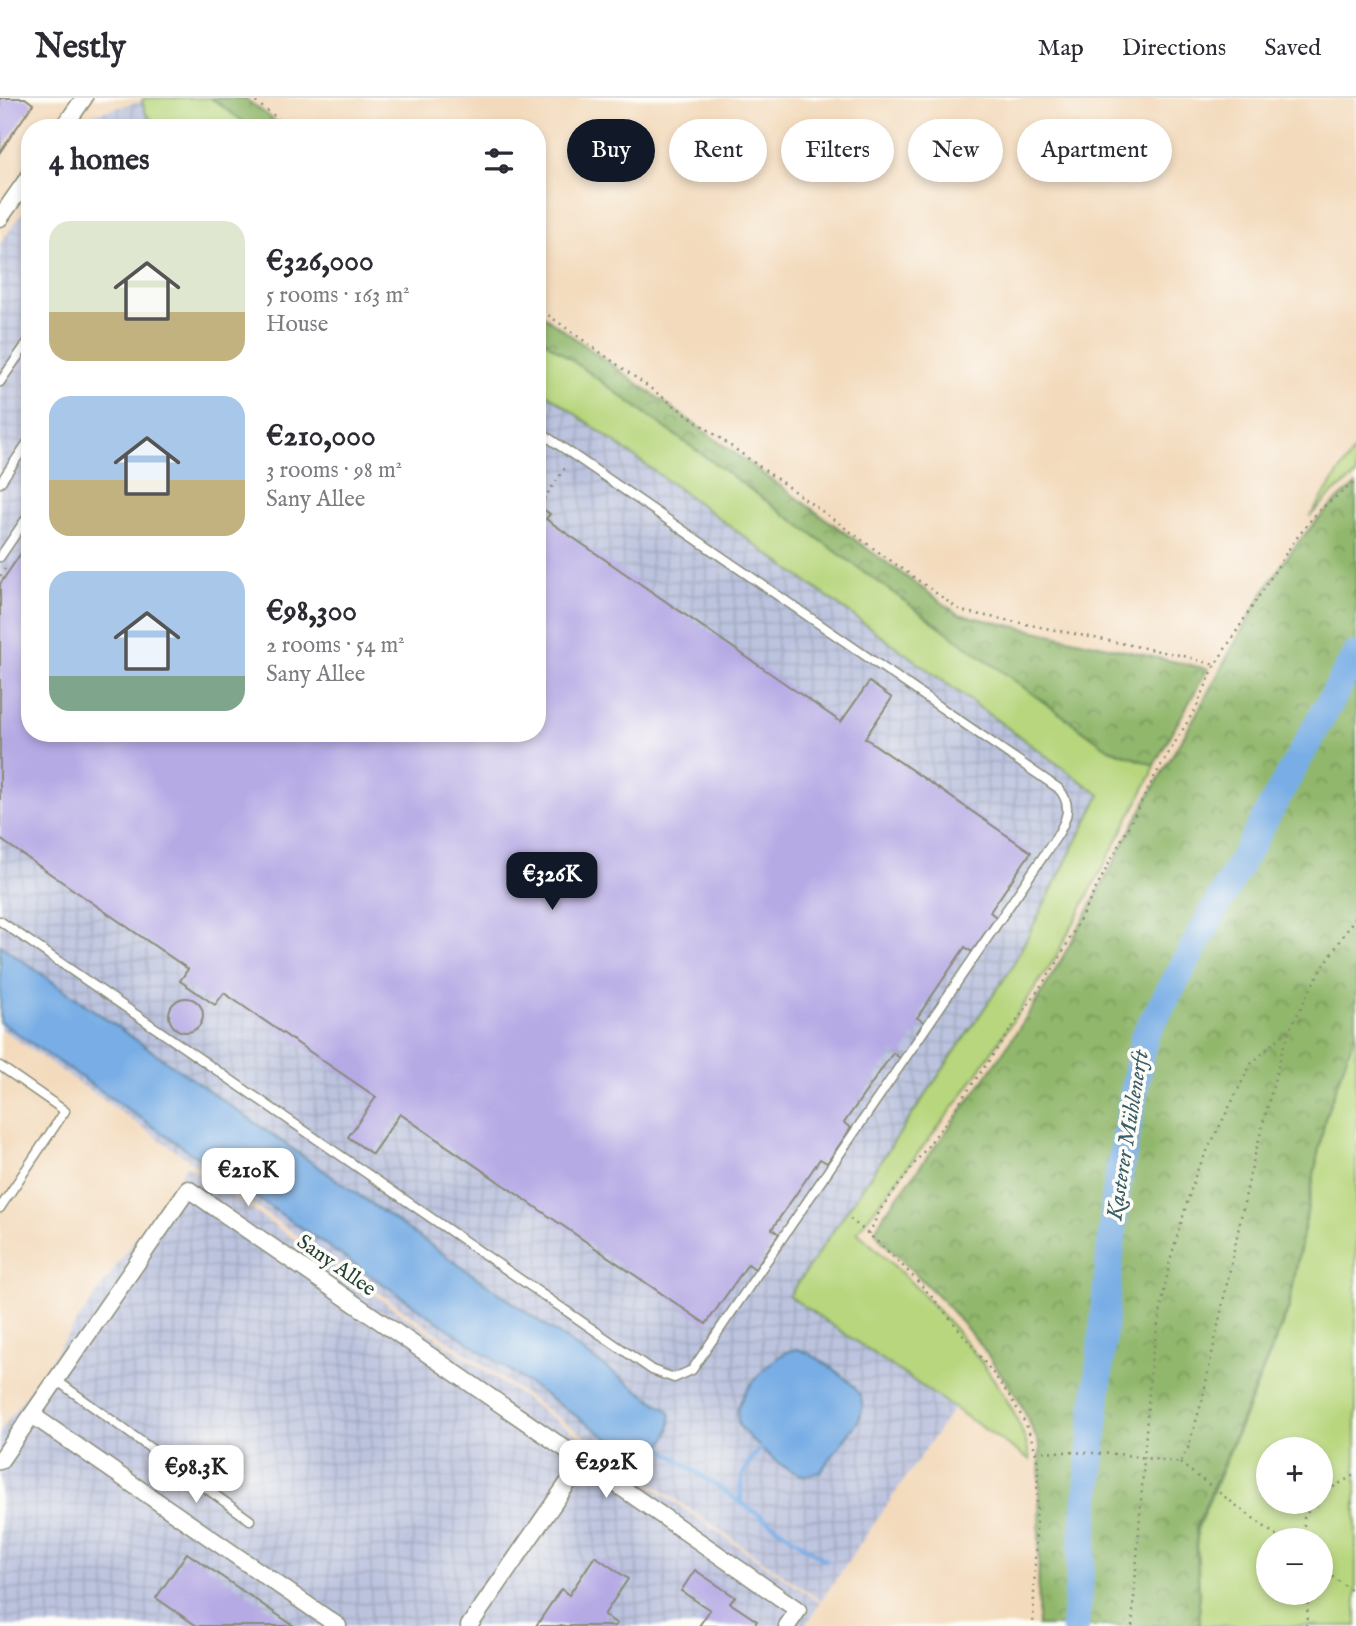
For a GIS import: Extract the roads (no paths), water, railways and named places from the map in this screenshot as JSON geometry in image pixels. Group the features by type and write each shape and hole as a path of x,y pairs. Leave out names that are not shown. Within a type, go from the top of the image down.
{"street":[{"path":"69,119 84,98"},
{"path":"0,218 21,189"},
{"name":"Sany Allee","path":"0,1461 188,1189 798,1610 787,1626"},
{"path":"32,1415 338,1626"},
{"path":"469,1626 583,1461"}],"lane":[{"path":"0,382 21,352"},
{"path":"0,921 652,1370 674,1378 692,1370 1055,839 1066,821 1068,808 1063,793 1058,788 546,436"},
{"path":"0,482 21,452"},
{"path":"0,557 21,526"},
{"path":"0,1066 65,1111 0,1208"},
{"path":"56,1380 250,1520"}],"water":[{"path":"0,945 667,1410 670,1413 670,1427 662,1445 647,1460 630,1453 0,1022"},
{"path":"797,1349 813,1356 843,1377 858,1392 862,1405 856,1424 820,1472 807,1475 795,1473 768,1455 739,1426 738,1417 741,1400 762,1372 780,1356"}],"waterway":[{"name":"Kasterer Mühlenerft","path":"1075,1626 1116,1192 1144,1037 1356,655"},
{"path":"655,1444 825,1560"},
{"path":"741,1502 740,1493 745,1470 753,1456 765,1444"}]}
